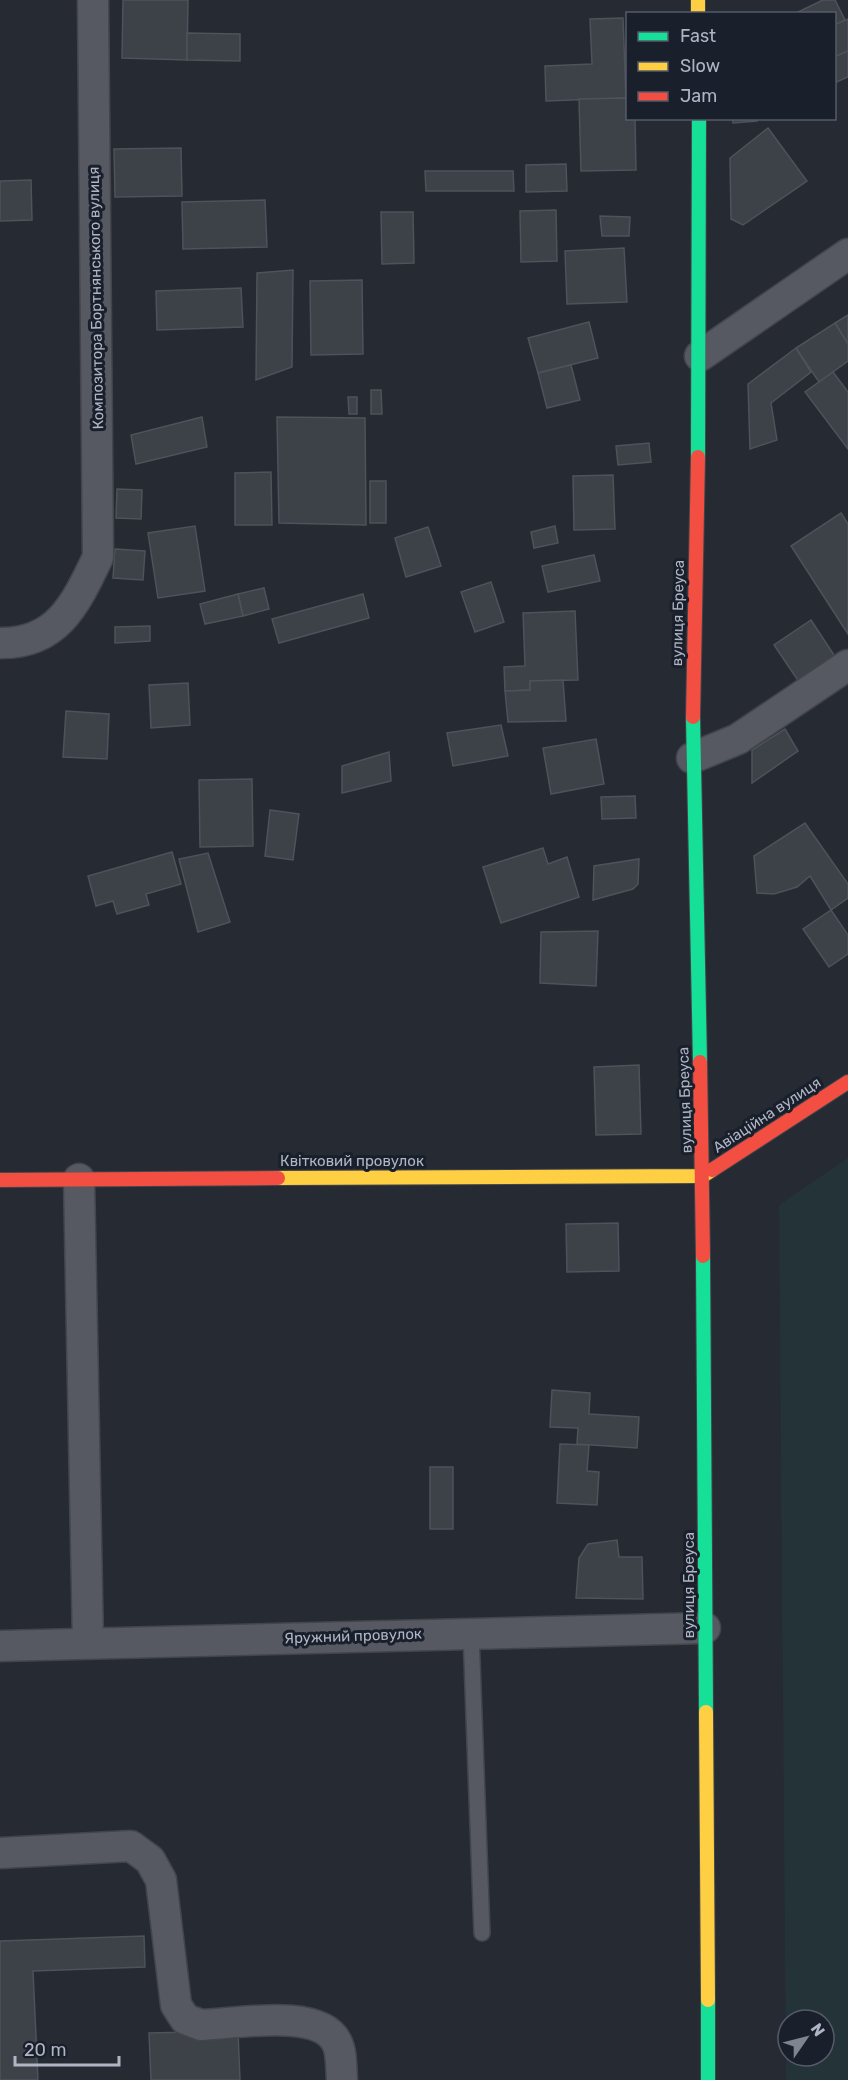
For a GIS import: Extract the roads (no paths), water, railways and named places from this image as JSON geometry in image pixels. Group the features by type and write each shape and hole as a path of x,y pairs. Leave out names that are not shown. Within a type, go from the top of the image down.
{"street":[{"name":"Композитора Бортнянського вулиця","path":"0,643 22,643 45,632 65,615 81,592 98,557 93,0"},
{"name":"вулиця Бреуса","path":"699,120 700,356 692,758 703,1176 708,2080"},
{"path":"700,356 848,254"},
{"path":"692,758 738,739 848,666"},
{"name":"Авіаційна вулиця","path":"703,1176 848,1082"},
{"name":"Квітковий провулок","path":"0,1180 703,1176"},
{"path":"79,1179 88,1643"},
{"name":"Яружний провулок","path":"0,1646 705,1628"},
{"path":"0,1853 131,1846 150,1860 161,1880 176,2005 185,2019 201,2025 302,2020 325,2027 338,2043 342,2080"}],"lane":[{"path":"471,1633 482,1933"}]}
